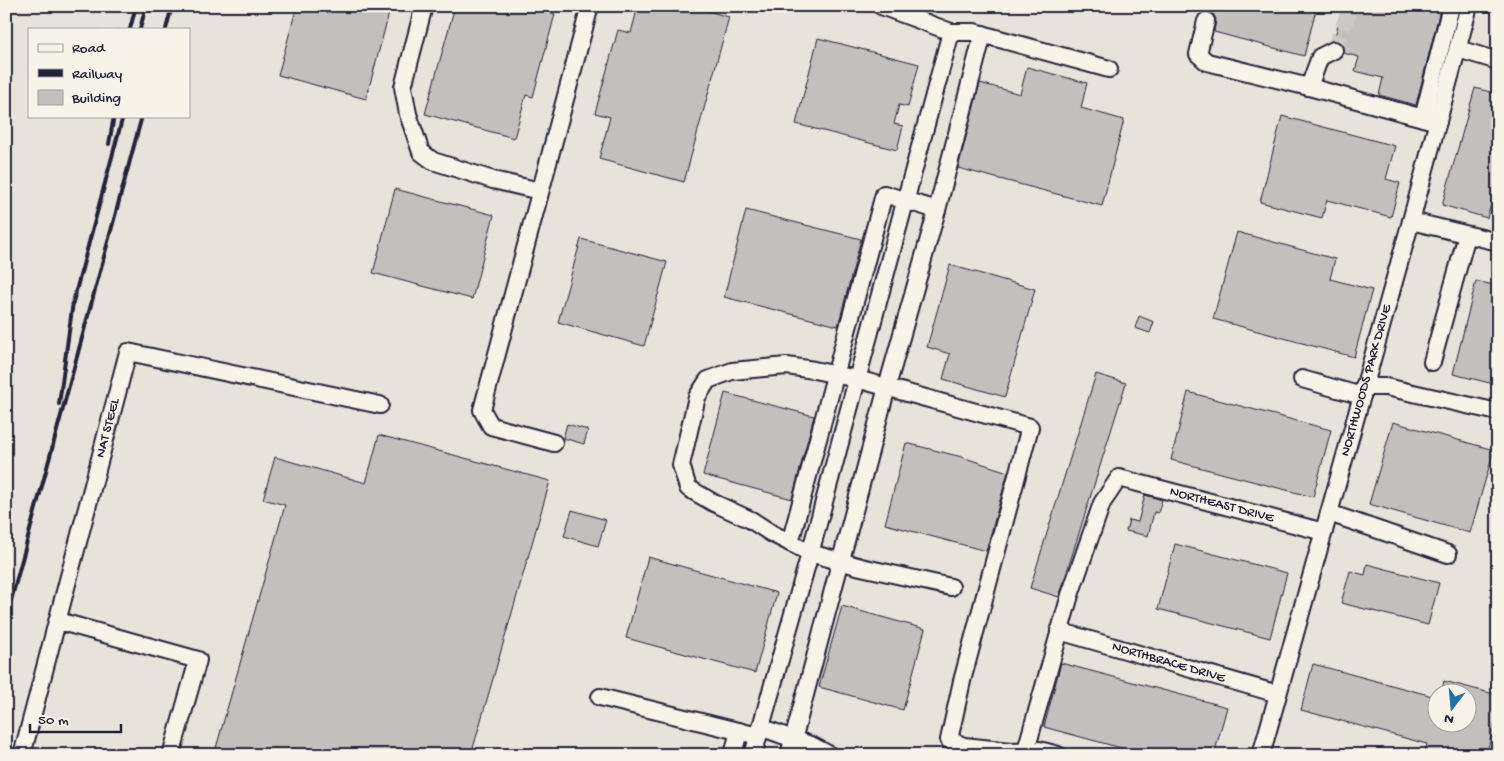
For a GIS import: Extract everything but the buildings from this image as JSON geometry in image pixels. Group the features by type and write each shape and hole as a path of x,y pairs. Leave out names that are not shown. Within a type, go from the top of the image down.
{"street":[{"path":"424,6 403,86 408,114 422,152 433,161 493,180 540,192"},
{"path":"554,443 491,426 482,410 590,6"},
{"path":"881,6 951,32 983,34 1109,69"},
{"path":"1206,22 1198,54 1207,62 1431,120 1451,6"},
{"name":"NORTHWOODS PARK DRIVE","path":"1261,755 1411,221 1431,120 1458,49 1469,6"},
{"path":"753,755 810,553 951,32"},
{"path":"791,747 983,34"},
{"path":"1458,49 1498,61"},
{"path":"1309,87 1320,57 1334,50"},
{"path":"790,543 837,375 884,194 937,210"},
{"path":"1411,221 1498,242"},
{"path":"1432,362 1467,235"},
{"name":"NAT STEEL","path":"22,755 128,352 380,405"},
{"path":"951,587 810,553 688,488 681,466 697,397 708,380 732,370 787,366 857,379 1030,427 962,681 949,740 964,746 1011,751 1039,750 1058,755"},
{"path":"1302,379 1363,392 1386,387 1498,412"},
{"name":"NORTHEAST DRIVE","path":"1059,631 1102,503 1119,478 1324,532"},
{"path":"1329,513 1448,554"},
{"path":"58,621 198,660 171,755"},
{"path":"1026,750 1059,631"},
{"name":"NORTHBRACE DRIVE","path":"1059,631 1278,694"},
{"path":"600,697 739,731 759,731 791,747 813,746 830,755"},
{"path":"733,755 739,731"}],"shaded area":[{"path":"6,6 1498,6 1498,755 6,755"}],"tunnel":[{"path":"1334,50 1351,6"}],"railway":[{"path":"130,28 136,6"},
{"path":"140,28 146,6"},
{"path":"166,28 172,6"},
{"path":"109,144 114,118"},
{"path":"59,404 73,302 122,118"},
{"path":"6,619 141,118"}]}
